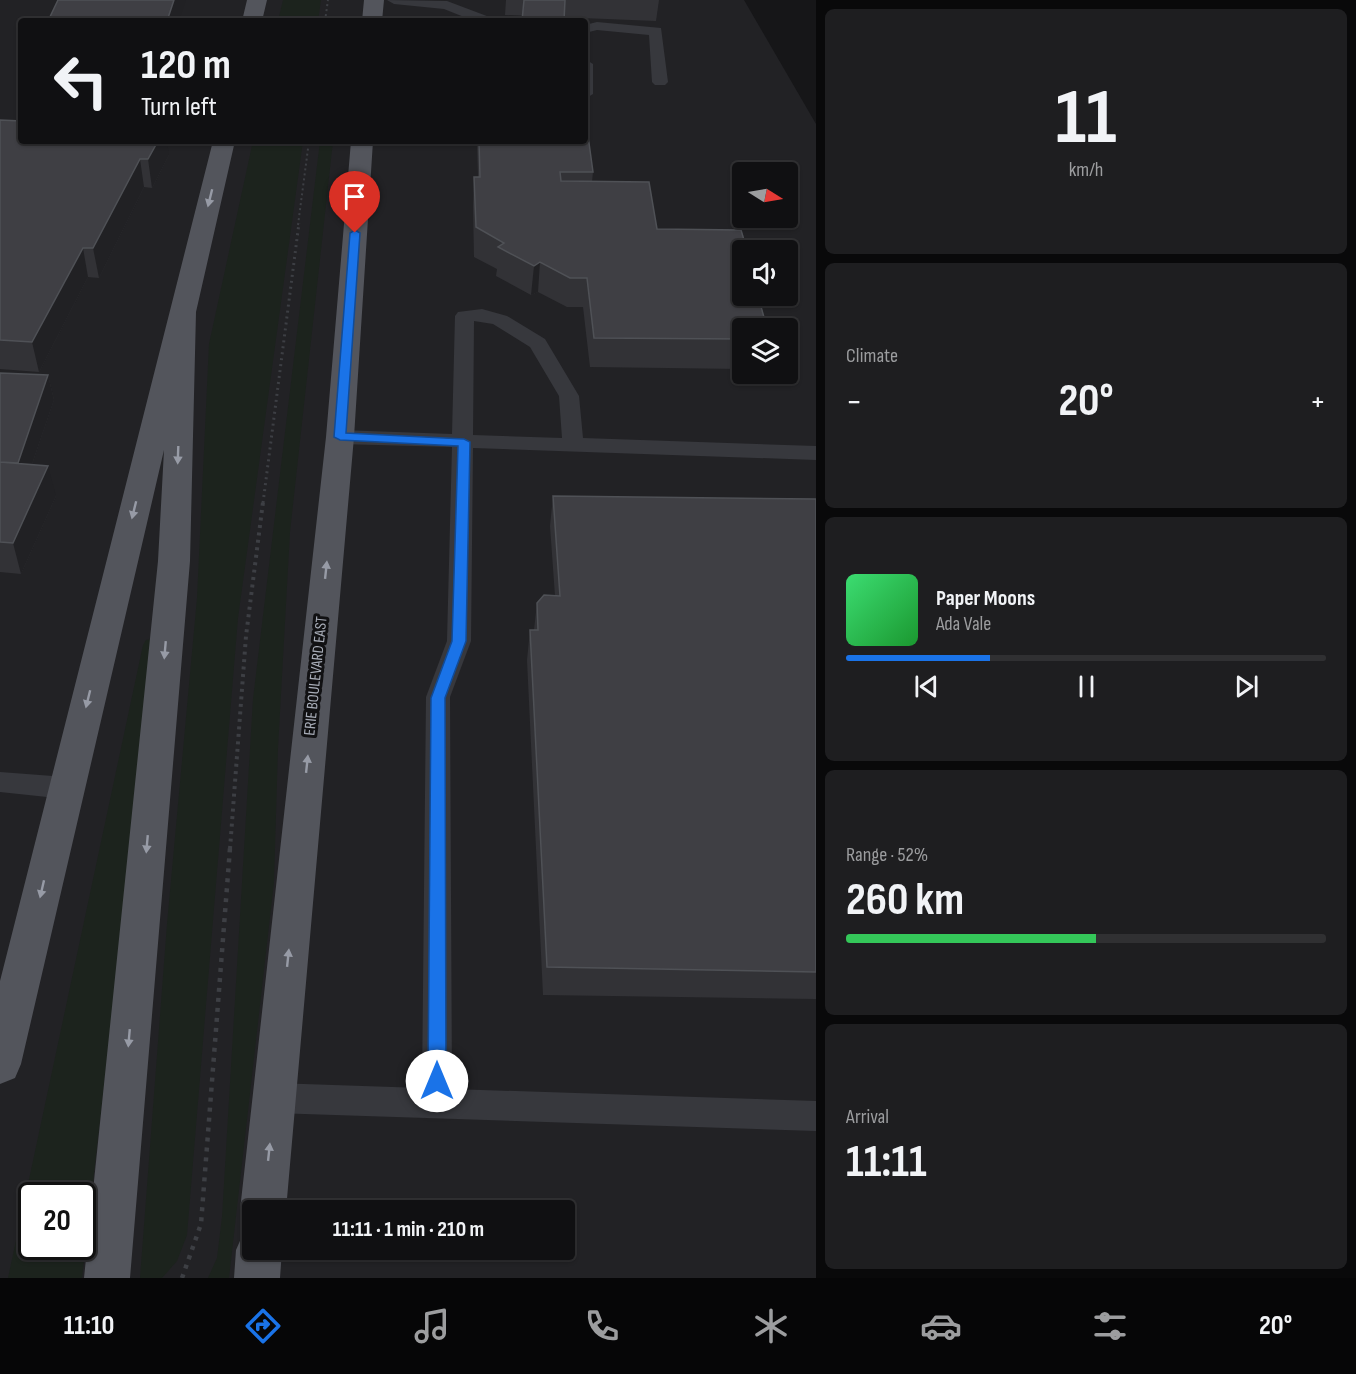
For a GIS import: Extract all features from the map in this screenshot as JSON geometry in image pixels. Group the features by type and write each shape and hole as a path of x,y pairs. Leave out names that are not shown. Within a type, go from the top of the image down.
{"main road":[{"path":"253,18 258,0"},
{"path":"372,18 374,0"},
{"path":"0,1064 223,144"},
{"name":"ERIE BOULEVARD EAST","path":"264,1200 340,437 362,144"},
{"path":"106,1278 174,561 183,313"},
{"path":"256,1278 258,1260"}],"lane":[{"path":"394,0 447,5 480,18"},
{"path":"588,28 597,26 656,30 660,81"},
{"path":"437,1105 438,698 459,641 465,316 482,315 500,320 538,343 569,396 573,446"},
{"path":"340,437 816,453"},
{"path":"0,782 66,788"},
{"path":"274,1098 816,1116"}],"path":[{"path":"325,18 328,0"},
{"path":"182,1278 201,1224 246,636 309,144"}],"shaded area":[{"path":"0,0 744,0 816,124 816,1278 0,1278"},
{"path":"283,0 321,0 318,18 279,18"},
{"path":"252,144 303,144 238,618 187,1235 177,1261 162,1278 140,1278 167,924 197,598 209,344"},
{"path":"320,144 333,144 290,532 278,748 274,882 229,1278 208,1278 217,1258 222,1217 253,699"},
{"path":"146,640 155,640 93,1182 28,1182 143,645"},
{"path":"18,1231 18,1260 84,1260 82,1278 8,1278"}],"building":[{"path":"58,0 174,0 168,18 49,18"},
{"path":"524,0 565,0 564,18 522,18"},
{"path":"0,120 18,121 18,144 156,144 148,159 140,159 93,248 83,248 32,342 0,340"},
{"path":"588,136 593,172 560,172 561,181 649,182 657,229 741,230 744,240 732,240 732,306 761,306 764,318 732,318 732,339 594,338 587,278 570,278 540,262 534,266 498,247 504,243 476,227 474,177 480,177 479,144 588,144"},
{"path":"0,373 48,375 18,463 0,462"},
{"path":"0,462 48,466 13,543 0,542"},
{"path":"553,496 816,499 816,972 547,967 530,630 538,630 537,603 544,595 560,596"}],"route":[{"path":"355,233 340,437 464,442 459,641 438,698 437,1081"}]}
